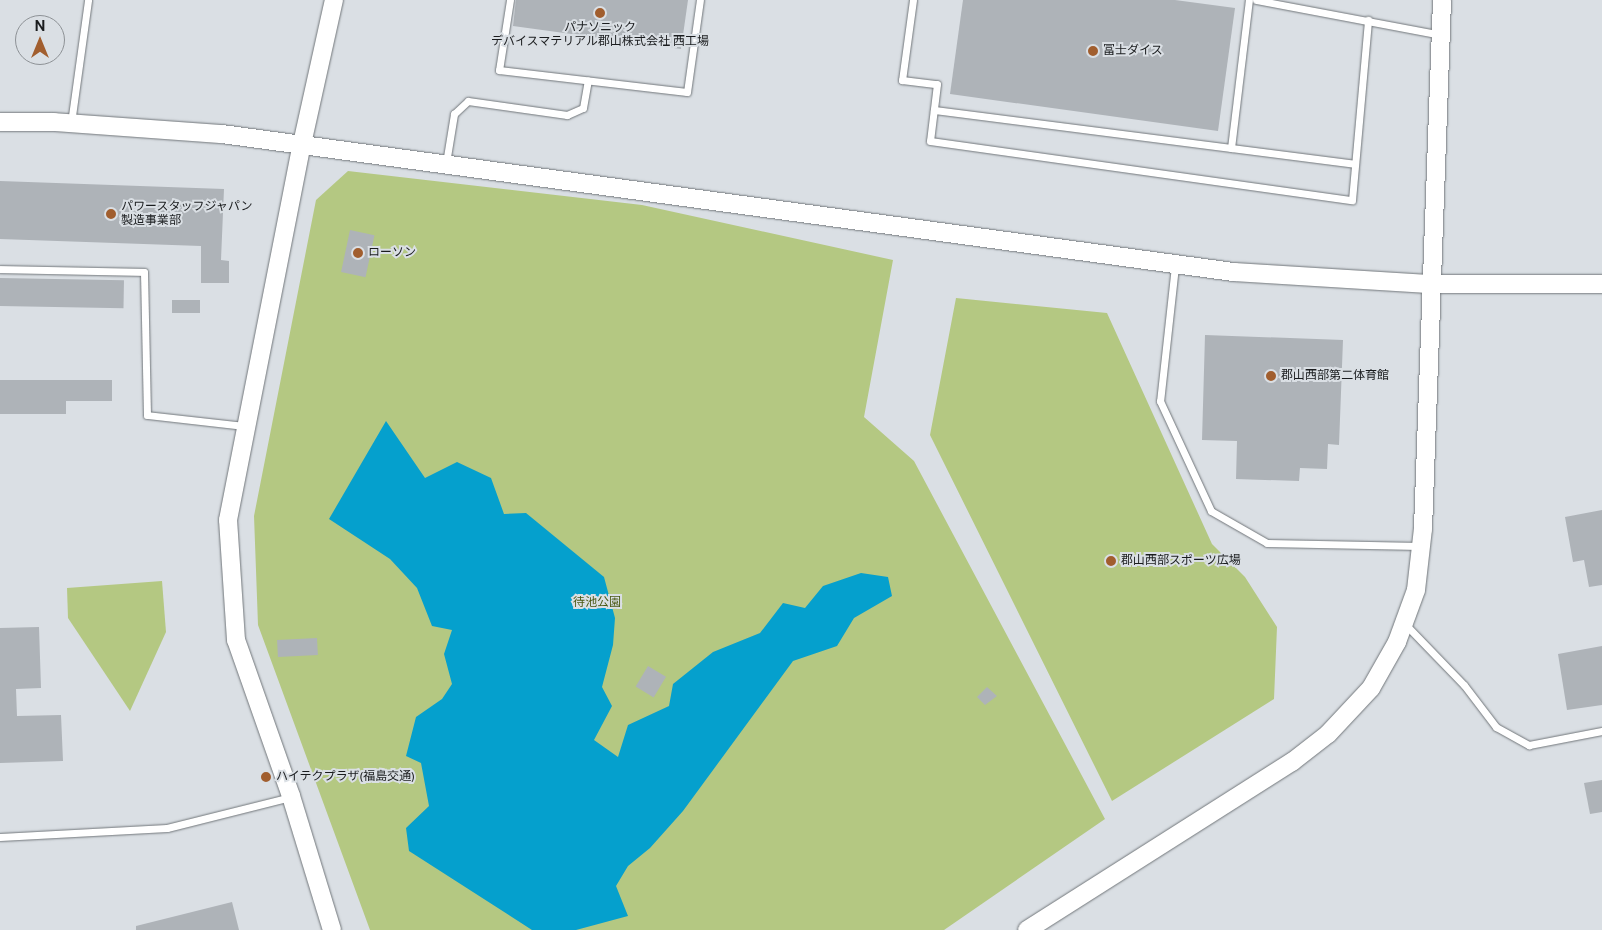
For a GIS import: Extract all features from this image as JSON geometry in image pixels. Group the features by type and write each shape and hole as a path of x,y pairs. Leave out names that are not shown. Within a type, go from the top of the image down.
{"street":[{"path":"332,930 291,796 236,640 231,598 228,520 302,144 334,0"},
{"path":"1027,930 1292,762 1328,734 1371,688 1405,624 1416,590 1422,546 1433,284 1435,145 1442,0"},
{"path":"0,122 71,124 222,134 1174,266 1433,284 1602,284"}],"lane":[{"path":"71,124 88,0"},
{"path":"510,0 499,70 687,92 700,0"},
{"path":"913,0 902,80 937,84 930,141 1352,200 1368,20"},
{"path":"1231,148 1249,0"},
{"path":"1256,0 1441,35"},
{"path":"446,164 454,114 468,101 567,115 582,108 588,80"},
{"path":"934,110 1355,164"},
{"path":"1174,266 1160,401 1211,511 1267,543 1422,546"},
{"path":"0,269 144,272 147,415 245,426"},
{"path":"1405,624 1464,685 1496,727 1529,745 1602,731"},
{"path":"0,837 167,828 291,796"}],"green space":[{"name":"待池公園","path":"348,171 642,205 893,260 864,417 914,461 1105,819 944,930 370,930 258,625 254,516 316,200"},
{"name":"郡山西部スポーツ広場","path":"956,298 1107,313 1212,544 1245,577 1277,627 1274,699 1112,801 930,435"},
{"path":"162,581 166,632 130,711 68,618 67,588"}],"water":[{"path":"386,421 425,478 457,462 491,478 504,514 526,513 604,577 615,618 613,645 602,687 612,706 594,740 618,757 628,725 669,706 673,684 713,652 760,633 783,603 805,608 823,586 861,573 888,577 892,596 854,618 837,646 793,661 683,811 650,848 628,866 616,886 628,916 576,930 532,930 409,851 406,828 429,806 421,763 406,756 416,717 442,699 452,684 444,654 452,630 432,626 417,588 390,559 329,519"}],"building":[{"name":"パナソニック デバイスマテリアル郡山株式会社 西工場","path":"516,0 688,0 681,49 513,26"},
{"name":"冨士ダイス","path":"963,0 1175,0 1235,8 1218,131 950,94"},
{"name":"パワースタッフジャパン 製造事業部","path":"0,181 224,189 221,260 229,261 229,283 201,283 201,246 0,239"},
{"name":"ローソン","path":"350,230 374,235 366,277 341,272"},
{"path":"0,278 124,280 123,308 0,306"},
{"path":"172,300 200,300 200,313 172,313"},
{"path":"1205,335 1343,340 1339,445 1328,444 1327,469 1300,468 1299,481 1236,479 1237,441 1202,440"},
{"path":"0,380 112,380 112,401 66,401 66,414 0,414"},
{"path":"1602,510 1602,585 1589,587 1584,560 1573,562 1565,517"},
{"path":"39,627 41,688 16,689 17,716 61,715 63,761 0,763 0,628"},
{"path":"317,638 318,655 278,657 277,640"},
{"path":"1602,646 1602,705 1567,710 1558,654"},
{"path":"648,666 666,677 654,697 636,687"},
{"path":"987,687 997,696 985,705 977,697"},
{"path":"1602,780 1602,812 1590,814 1584,783"},
{"path":"232,902 239,930 136,930 136,926"}],"place":[{"name":"パナソニック デバイスマテリアル郡山株式会社 西工場","path":"600,13"},
{"name":"冨士ダイス","path":"1093,51"},
{"name":"パワースタッフジャパン 製造事業部","path":"111,214"},
{"name":"ローソン","path":"358,253"},
{"name":"郡山西部第二体育館","path":"1271,376"},
{"name":"郡山西部スポーツ広場","path":"1111,561"},
{"name":"ハイテクプラザ(福島交通)","path":"266,777"}]}
